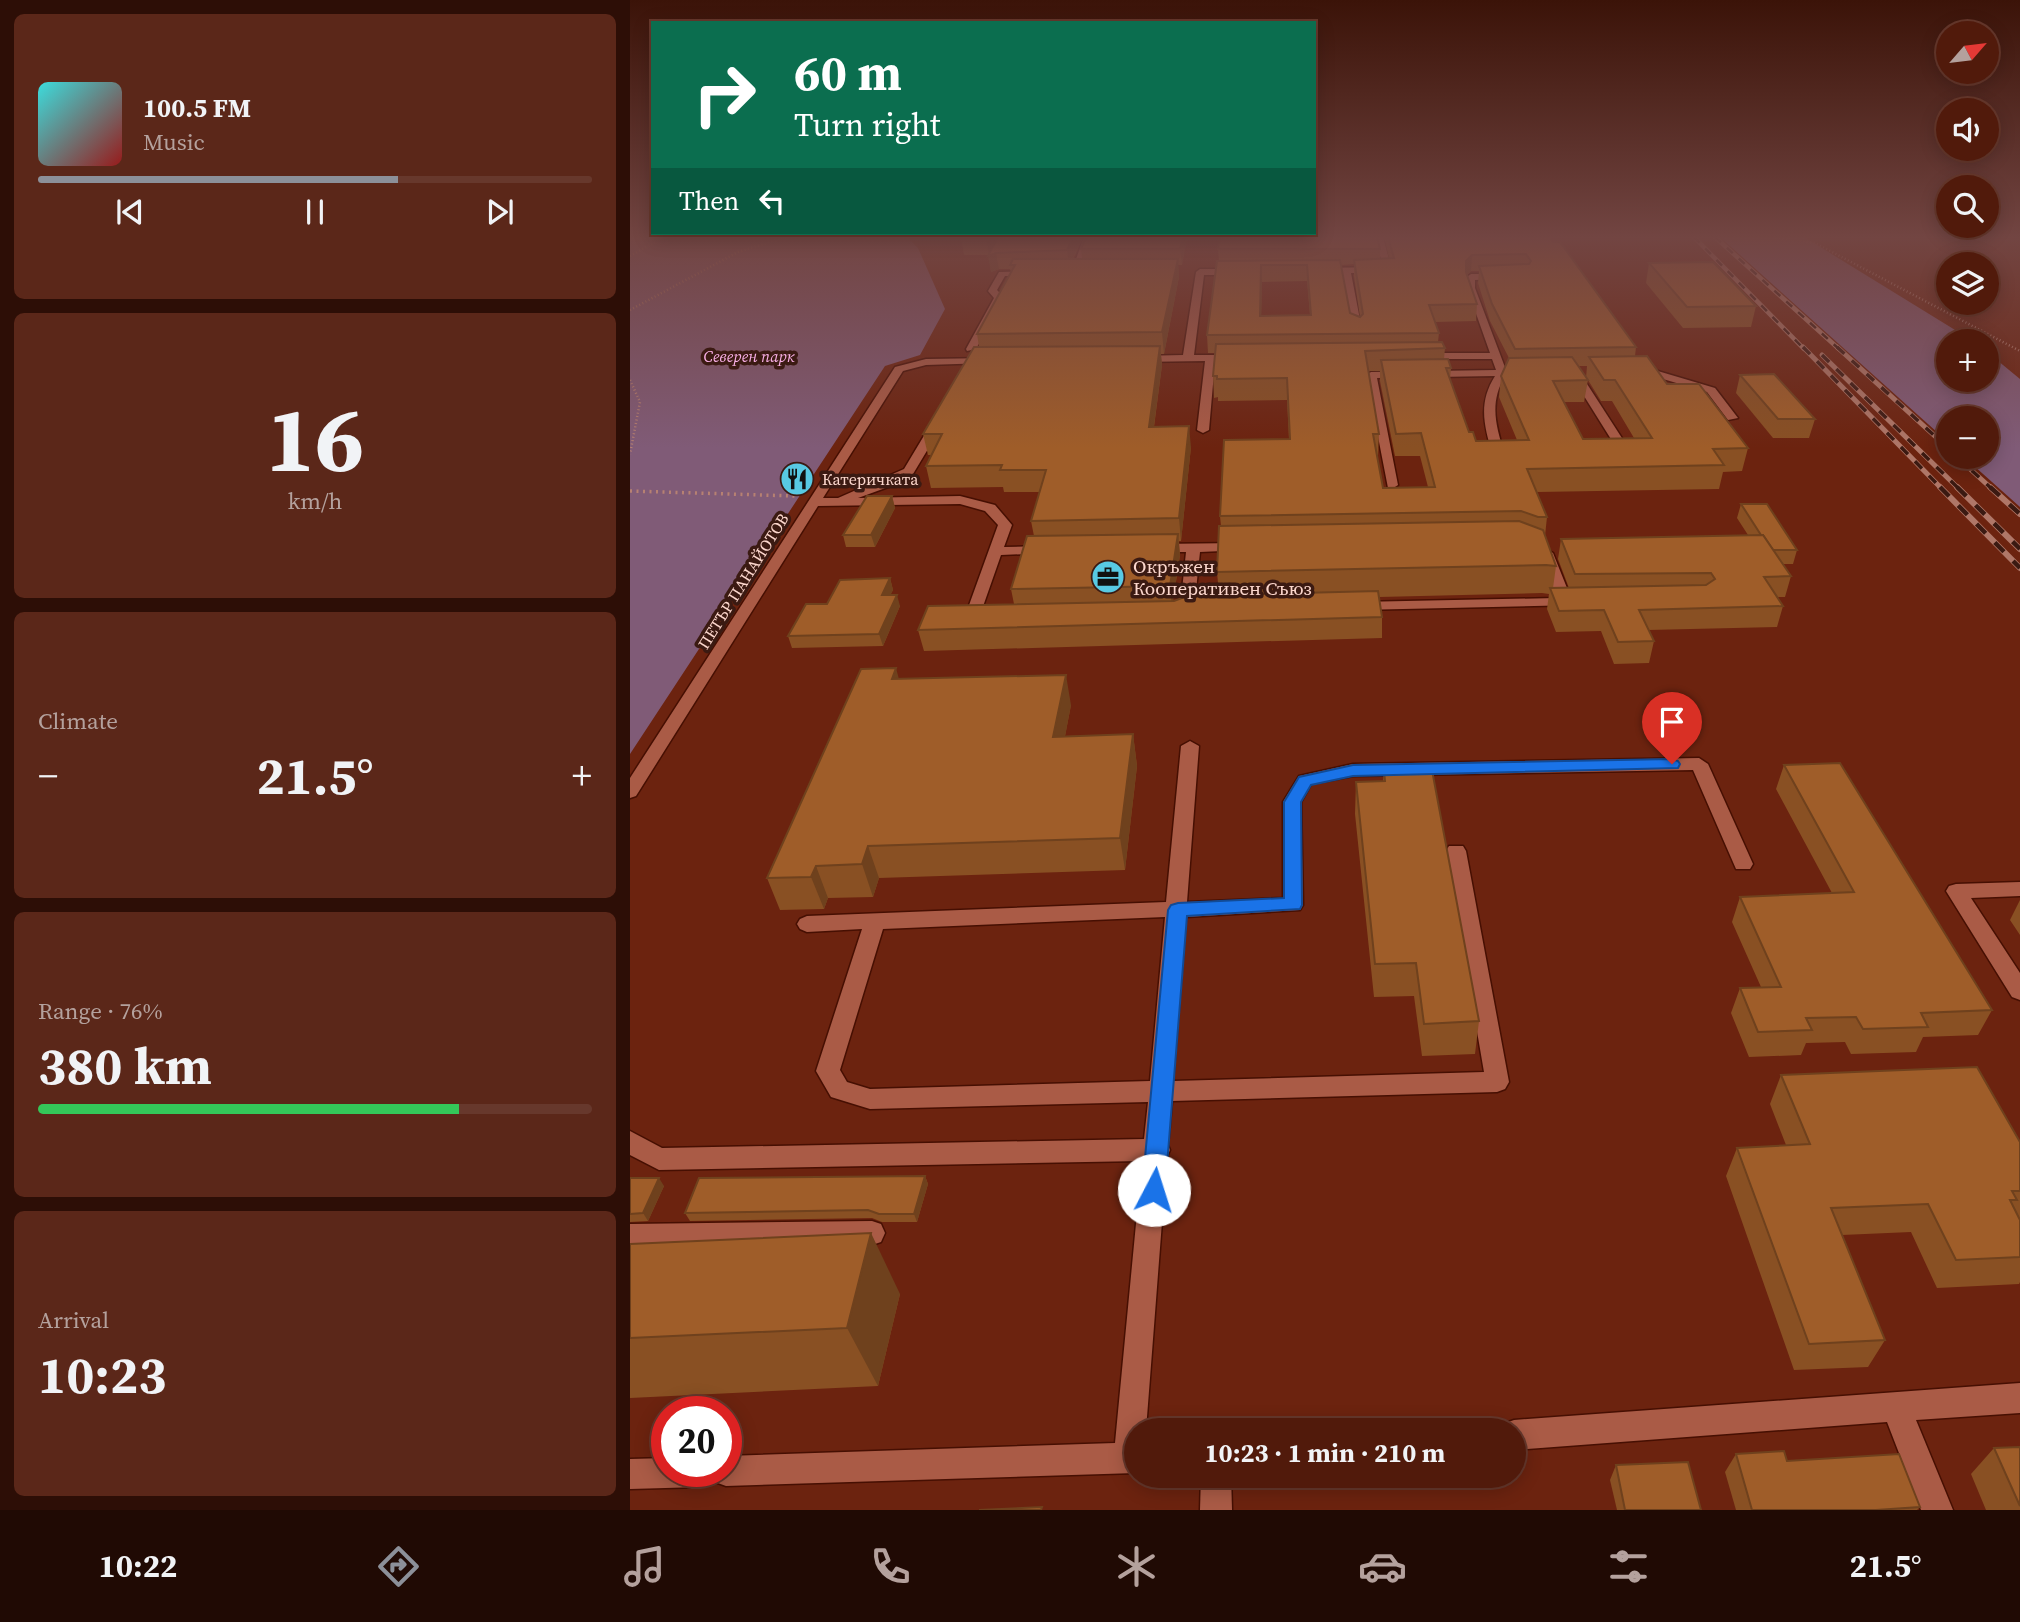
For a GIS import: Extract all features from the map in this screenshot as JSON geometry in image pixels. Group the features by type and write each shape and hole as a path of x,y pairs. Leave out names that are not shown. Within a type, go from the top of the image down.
{"street":[{"path":"969,361 994,307"},
{"path":"1188,359 1195,307"},
{"path":"1353,307 1357,330"},
{"path":"1478,307 1502,373"},
{"path":"1413,356 1494,355"},
{"path":"1120,359 1251,358"},
{"path":"1203,430 1210,359"},
{"name":"ПЕТЪР ПАНАЙОТОВ","path":"630,792 899,369 926,362 999,360"},
{"path":"1623,372 1647,371 1711,390 1732,418"},
{"path":"1574,372 1623,449"},
{"path":"1498,453 1486,407 1492,387 1502,373"},
{"path":"1392,485 1371,375 1538,373"},
{"path":"838,502 847,496 887,483 909,471 946,407"},
{"path":"815,499 838,502 960,500 990,508 1005,525 971,619 998,619"},
{"path":"1140,549 1261,547"},
{"path":"1188,611 1193,548"},
{"path":"1561,548 1534,548 1547,554 1565,602"},
{"path":"995,551 1061,550"},
{"path":"1349,606 1592,601"},
{"path":"1136,1418 1190,746"},
{"path":"807,924 1293,905 1292,802 1305,780 1353,770 1699,764 1743,864"},
{"path":"875,922 828,1071 839,1090 870,1099 1497,1082 1456,851"},
{"path":"2020,889 1956,891 2020,991"},
{"path":"630,1142 659,1159 1158,1150"},
{"path":"630,1237 872,1233"},
{"path":"1526,1433 2020,1398"},
{"path":"1896,1407 1937,1510"},
{"path":"742,1470 1124,1458"},
{"path":"630,1474 651,1473"},
{"path":"1216,1488 1216,1510"}],"path":[{"path":"1937,307 2020,351"},
{"path":"630,380 640,402 630,454"},
{"path":"630,491 815,499"}],"green space":[{"name":"Северен парк","path":"630,307 944,307 920,355 885,366 630,754"},
{"path":"1798,307 1919,307 1954,329 1936,329 1936,392 1999,392 1999,362 2020,379 2020,507 1977,469 1999,469 1999,406 1936,406 1936,431"}],"building":[{"path":"992,307 1167,307 1162,332 977,334"},
{"path":"1211,307 1260,307 1260,316 1311,315 1310,307 1349,307 1350,313 1360,317 1363,314 1362,307 1430,307 1439,333 1207,335"},
{"path":"1494,307 1607,307 1636,347 1515,349"},
{"path":"1442,342 1445,348 1365,351 1379,434 1373,434 1383,488 1435,487 1421,433 1396,434 1381,360 1448,359 1451,368 1446,368 1469,432 1473,432 1476,441 1529,440 1501,376 1509,358 1572,357 1588,380 1553,381 1583,439 1652,438 1615,380 1604,380 1589,357 1647,356 1667,384 1699,384 1748,448 1713,449 1724,465 1527,469 1547,517 1521,511 1220,516 1224,440 1290,439 1287,378 1217,379 1217,376 1213,376 1216,344"},
{"path":"1160,346 1149,427 1189,426 1179,518 1031,521 1046,470 1000,470 1002,465 926,466 942,434 923,434 974,347"},
{"path":"1774,374 1815,419 1778,419 1740,375"},
{"path":"867,496 892,496 871,535 843,535"},
{"path":"1741,504 1767,504 1797,550 1773,550"},
{"path":"1519,521 1543,530 1556,566 1217,572 1219,526"},
{"path":"1178,534 1170,586 1011,589 1027,536"},
{"path":"1763,535 1791,576 1764,577 1783,606 1639,610 1654,641 1618,642 1604,610 1559,611 1550,588 1706,585 1715,579 1711,573 1575,574 1561,539"},
{"path":"890,578 882,595 897,595 879,634 788,636 806,604 827,604 840,580"},
{"path":"1378,591 1382,617 918,630 928,606 1174,601 1187,596"},
{"path":"896,668 892,679 1066,675 1053,737 1133,734 1120,838 868,846 862,864 816,866 811,877 767,878 861,669"},
{"path":"1840,763 1992,1010 1921,1013 1928,1027 1863,1029 1856,1017 1806,1018 1812,1030 1758,1032 1740,988 1781,987 1740,897 1854,892 1784,765"},
{"path":"1432,770 1479,1021 1424,1024 1416,963 1375,964 1356,782 1385,781 1384,771"},
{"path":"1977,1067 2020,1142 2020,1191 2012,1191 2017,1200 2010,1200 2020,1220 2020,1257 1956,1260 1928,1204 1831,1208 1885,1340 1809,1344 1737,1148 1810,1144 1781,1075"},
{"path":"925,1176 914,1214 879,1214 868,1210 685,1213 699,1178"},
{"path":"630,1178 659,1178 643,1213 630,1214"},
{"path":"871,1233 847,1328 630,1338 630,1244"},
{"path":"2020,1447 2020,1506 1994,1448"},
{"path":"1784,1451 1787,1461 1899,1454 1920,1507 1876,1510 1752,1510 1736,1454"},
{"path":"1688,1462 1701,1510 1625,1510 1616,1465"},
{"path":"1042,1507 1041,1510 979,1510"}],"railway":[{"path":"1763,307 1804,349"},
{"path":"1793,307 1839,349"},
{"path":"1803,347 1942,489"},
{"path":"1837,347 1936,437"},
{"path":"1822,355 1959,489"},
{"path":"1970,469 1992,489"},
{"path":"1940,487 2020,568"},
{"path":"1957,487 2020,549"},
{"path":"1990,487 2020,514"}],"place":[{"name":"Катеричката","path":"797,479"},
{"name":"Окръжен Кооперативен Съюз","path":"1108,577"}],"route":[{"path":"1154,1190 1178,910 1293,905 1292,802 1305,780 1353,770 1672,764"}]}
